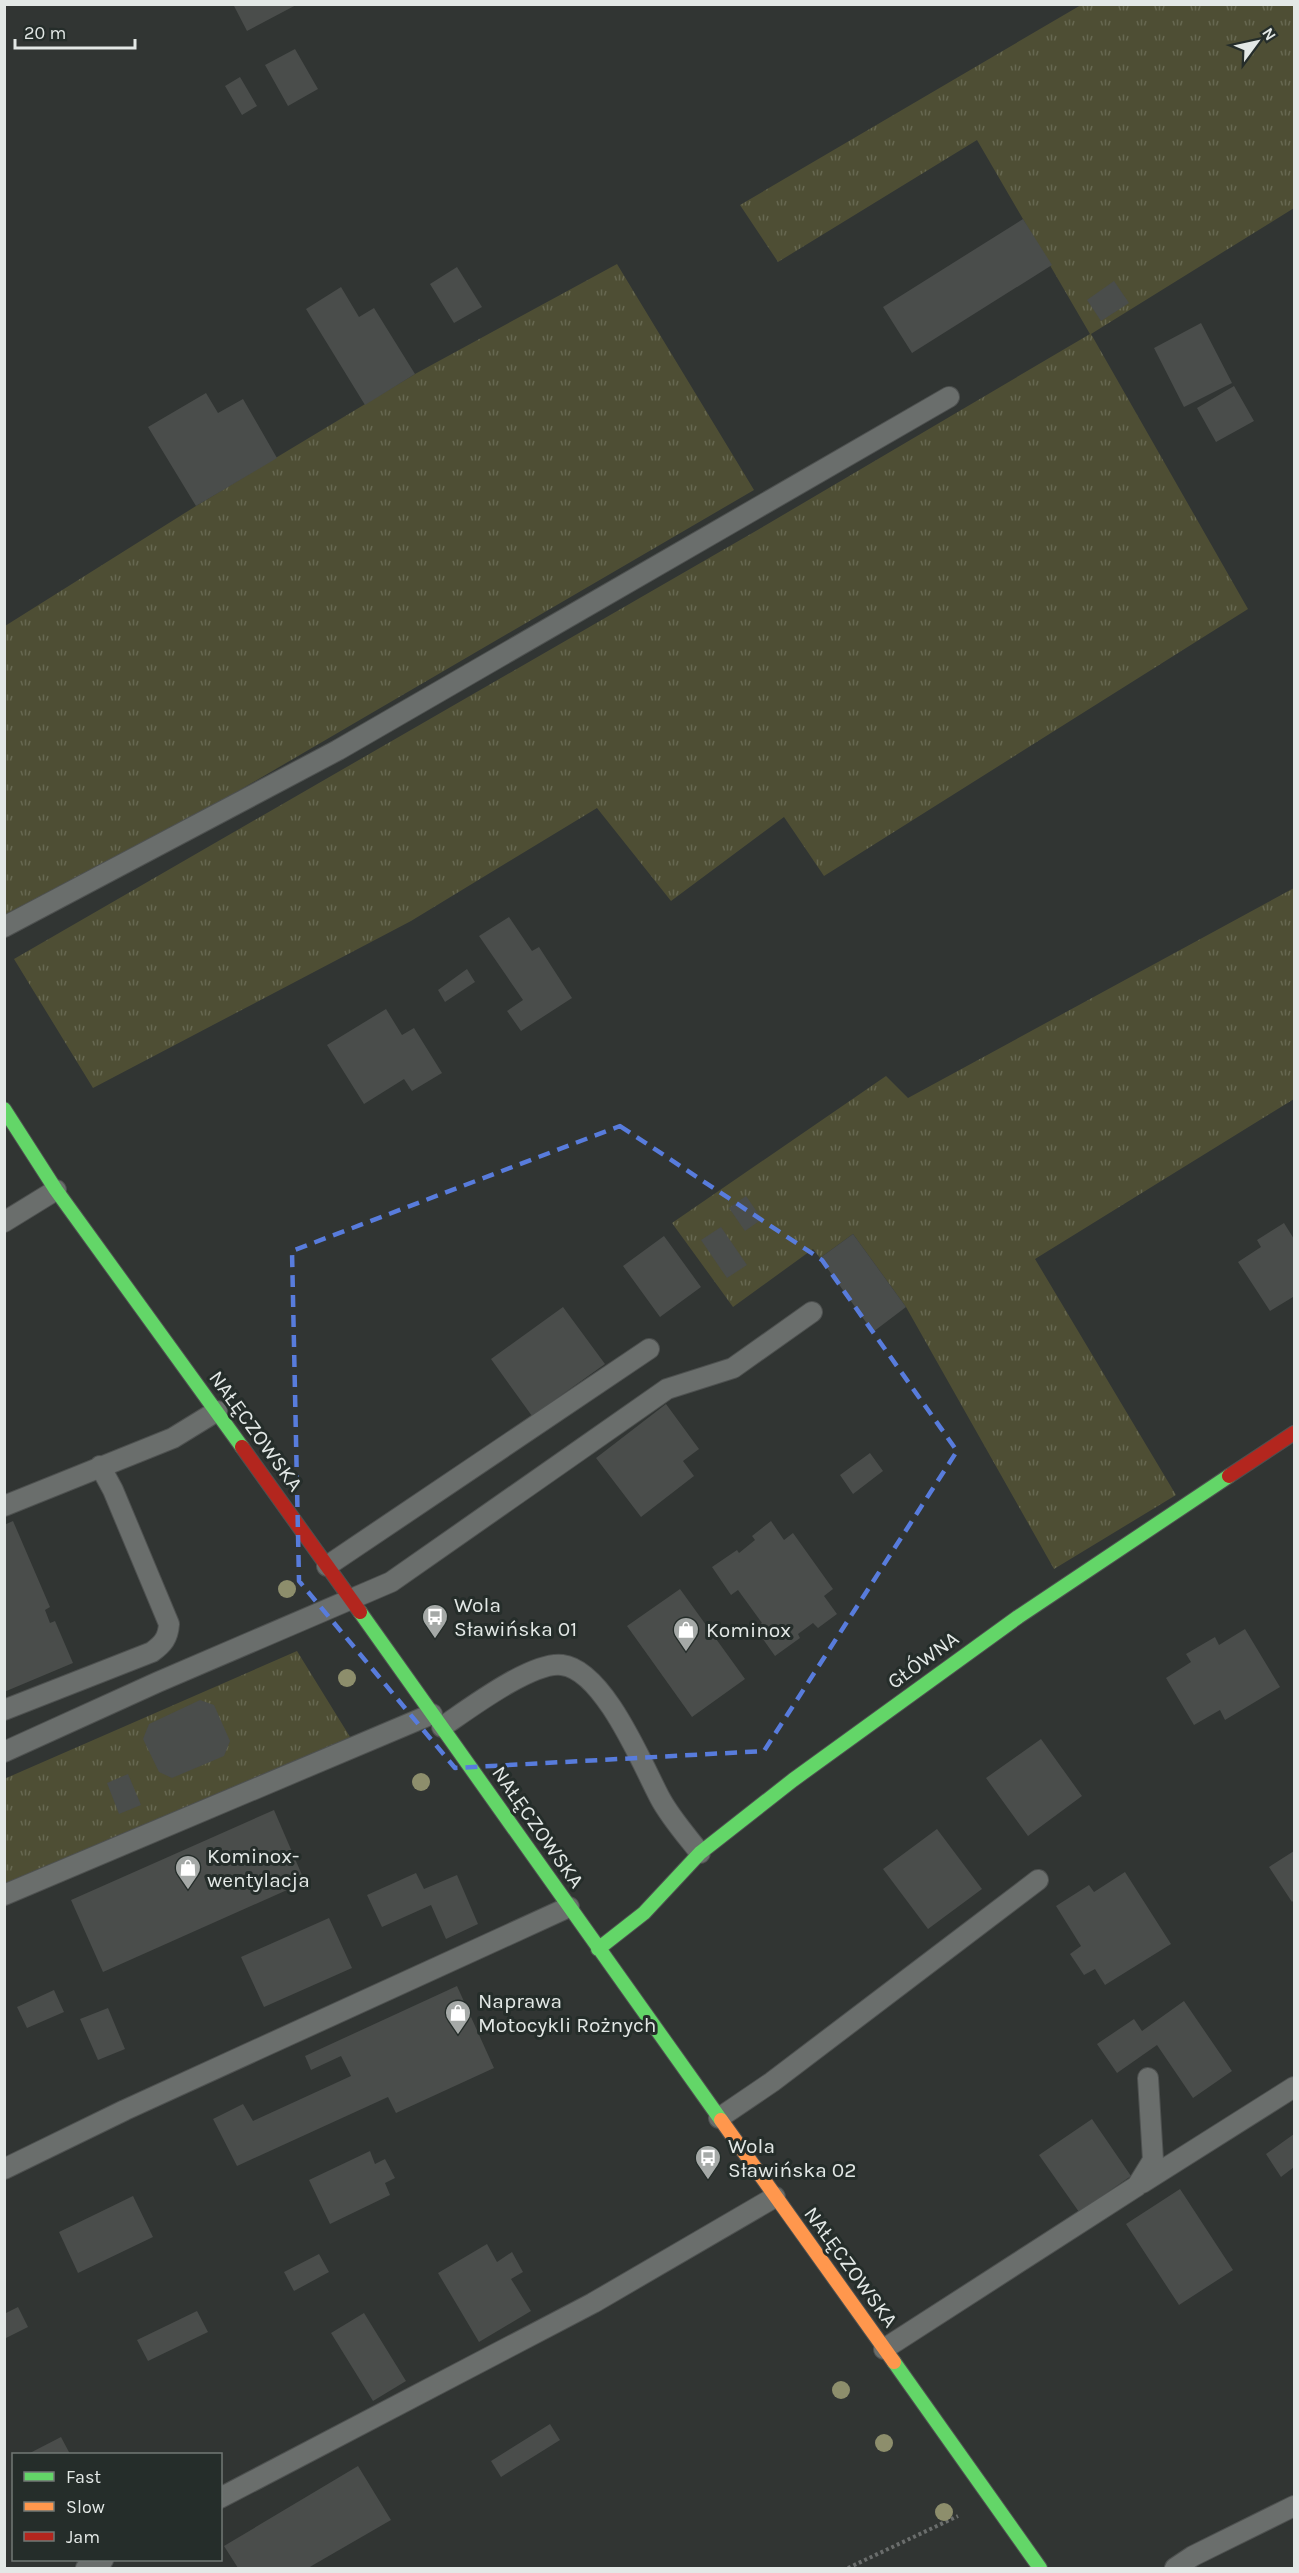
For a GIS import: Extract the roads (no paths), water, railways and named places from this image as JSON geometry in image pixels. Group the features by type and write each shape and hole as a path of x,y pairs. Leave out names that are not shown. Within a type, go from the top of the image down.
{"main road":[{"name":"NAŁĘCZOWSKA","path":"4,1109 56,1190 217,1411 1040,2568"},
{"name":"GŁÓWNA","path":"598,1949 644,1913 699,1853 793,1780 1018,1617 1294,1433"}],"lane":[{"path":"4,927 338,750 949,397"},
{"path":"4,1222 56,1190"},
{"path":"4,1752 158,1682 352,1601 391,1582 667,1389 732,1368 812,1312"},
{"path":"327,1566 649,1349"},
{"path":"4,1506 173,1438 217,1411"},
{"path":"4,1710 152,1652 163,1644 168,1634 169,1624 113,1490 100,1466"},
{"path":"4,1895 437,1720 531,1671 562,1665 585,1676 606,1700 629,1735 661,1800 699,1853"},
{"path":"719,2118 772,2082 1038,1880"},
{"path":"4,2169 125,2110 569,1907"},
{"path":"1137,2186 1153,2160 1148,2078"},
{"path":"884,2349 1294,2087"},
{"path":"222,2497 593,2303 775,2197"},
{"path":"1175,2568 1294,2506"}],"place":[{"name":"Wola Sławińska 01","path":"435,1640"},
{"name":"Kominox","path":"686,1653"},
{"name":"Kominox- wentylacja","path":"188,1891"},
{"name":"Naprawa Motocykli Rożnych","path":"458,2036"},
{"name":"Wola Sławińska 02","path":"708,2181"}]}
